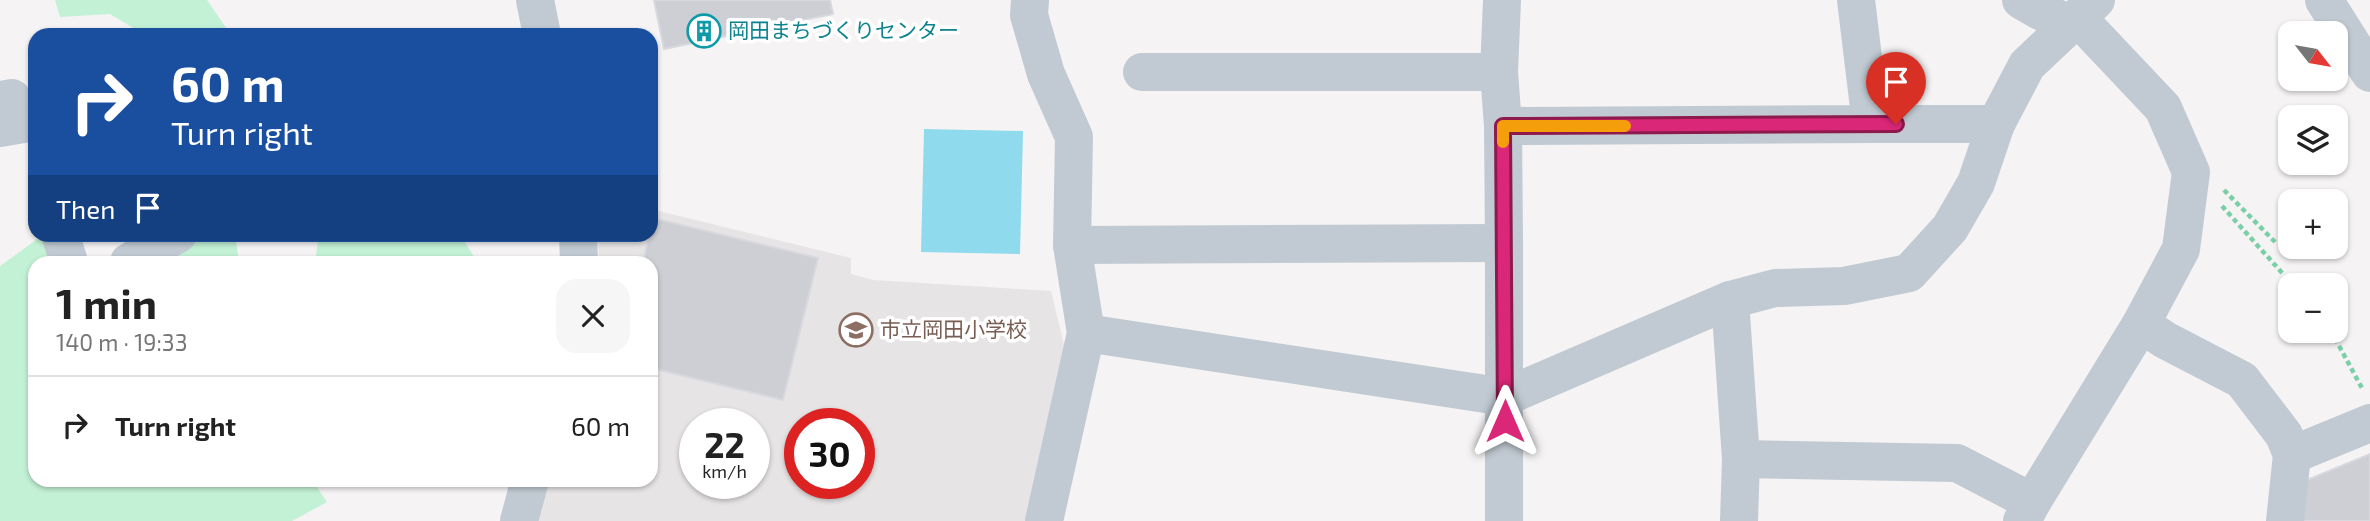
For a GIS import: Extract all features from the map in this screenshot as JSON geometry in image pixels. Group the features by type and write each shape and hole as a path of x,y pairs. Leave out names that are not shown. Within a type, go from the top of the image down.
{"street":[{"path":"535,0 541,28"},
{"path":"1030,0 1029,15 1046,74 1074,137 1072,245 1086,333 1044,521"},
{"path":"1502,0 1499,72 1503,126 1504,521"},
{"path":"1856,0 1871,124"},
{"path":"1741,459 1957,463 2027,512 2141,324 2182,248 2191,172 2164,108 2082,14 2040,11 2021,0"},
{"path":"2324,0 2370,73"},
{"path":"1086,333 1505,397 1730,300 1775,288 1844,286 1909,273 1950,228 1976,183 1996,124 2027,65 2082,14"},
{"path":"1142,72 1499,72"},
{"path":"1503,126 1996,124"},
{"path":"140,256 164,242"},
{"path":"1072,245 1504,243"},
{"path":"1730,300 1741,459 1740,521"},
{"path":"2141,324 2165,340 2242,380 2284,435 2292,455 2285,521"},
{"path":"2292,455 2367,407"},
{"path":"519,521 528,487"}],"path":[{"path":"2191,172 2205,172 2275,242"},
{"path":"2191,172 2282,273"},
{"path":"2337,343 2367,407"}],"shaded area":[{"name":"市立岡田小学校","path":"658,211 851,258 851,274 873,280 1051,291 1070,370 1030,521 536,521 545,487 658,487 658,256 599,256 598,242 658,242"}],"green space":[{"path":"55,0 207,0 226,28 133,28 110,14 60,17"},
{"path":"33,242 46,242 52,256 28,256 28,487 317,487 327,502 292,521 0,521 0,266"},
{"path":"154,242 236,242 238,256 122,256 121,247"},
{"path":"318,242 465,242 473,256 316,256"}],"water":[{"path":"924,129 1023,131 1020,254 921,252"}],"building":[{"name":"岡田まちづくりセンター","path":"654,0 830,0 833,14 664,49"},
{"path":"658,219 818,258 783,400 658,370 658,256 644,256 648,242 658,242"},
{"path":"2370,454 2370,521 2297,521 2295,485"}],"slow traffic":[{"path":"1503,142 1503,126 1625,126"}],"place":[{"name":"岡田まちづくりセンター","path":"704,31"},
{"name":"市立岡田小学校","path":"856,330"}],"route":[{"path":"1505,421 1503,126 1896,124"}]}
